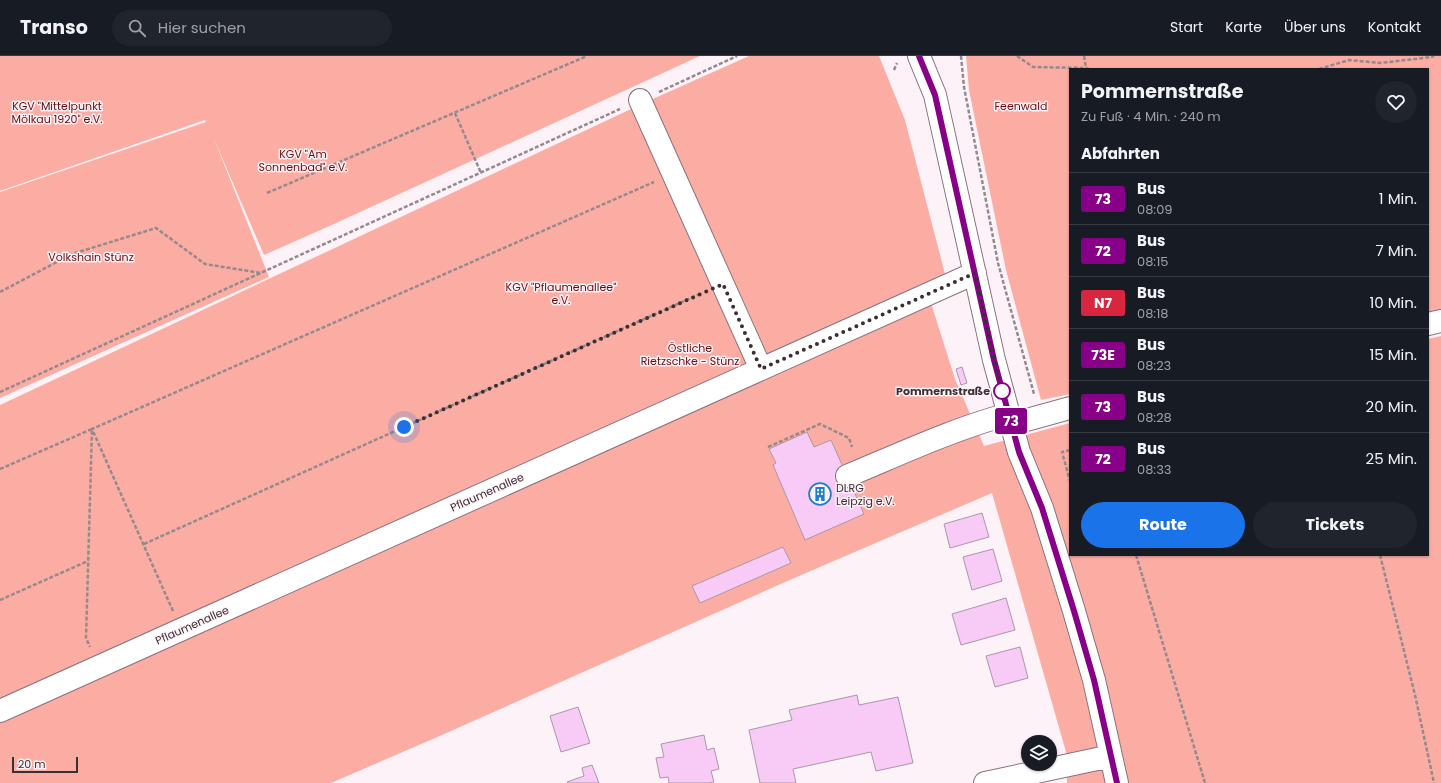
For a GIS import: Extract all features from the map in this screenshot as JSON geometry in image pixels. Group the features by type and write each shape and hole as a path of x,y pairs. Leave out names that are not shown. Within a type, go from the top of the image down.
{"street":[{"path":"919,56 935,95 994,360 1010,419 1019,452 1042,508 1074,611 1094,680 1117,783"},
{"path":"640,100 761,369"},
{"name":"Pflaumenallee","path":"0,711 975,273"},
{"path":"1429,324 1441,321"},
{"path":"847,476 989,420 1040,416 1069,408"},
{"path":"985,783 1112,756"}],"path":[{"path":"268,193 587,56"},
{"path":"669,87 737,56"},
{"path":"961,56 964,87 998,263 1040,416"},
{"path":"1016,56 1033,66 1088,68 1084,56"},
{"path":"1322,68 1349,60 1380,63 1432,58 1434,56"},
{"path":"455,113 481,173"},
{"path":"0,392 594,121"},
{"path":"0,469 673,174"},
{"path":"0,292 72,254 156,228 205,264 262,273"},
{"path":"144,544 723,284"},
{"path":"768,447 820,424 849,438 852,448"},
{"path":"92,429 182,630"},
{"path":"92,429 86,638 100,666"},
{"path":"1069,450 1062,452 1069,477"},
{"path":"1136,556 1205,783"},
{"path":"1380,556 1415,695 1434,783"},
{"path":"0,600 88,561"}],"green space":[{"path":"0,56 700,56 264,255 214,139 269,277 0,398 0,192 206,122 205,120 0,191"},
{"name":"Östliche Rietzschke - Stünz","path":"749,56 879,56 905,120 945,274 931,303 955,379 984,446 1069,423 1069,556 1429,556 1429,339 1441,336 1441,783 1067,783 1066,752 992,493 792,579 331,783 0,783 0,405 646,102"},
{"name":"Feenwald","path":"966,56 1441,56 1441,311 1429,313 1429,68 1069,68 1069,394 1041,400 1006,270 969,90"}],"building":[{"path":"962,367 967,383 961,385 956,369"},
{"name":"DLRG Leipzig e.V.","path":"807,432 814,447 831,440 864,514 805,540 773,465 776,463 769,449"},
{"path":"982,513 989,537 950,548 944,524"},
{"path":"783,547 791,563 700,603 692,586"},
{"path":"993,549 1002,581 972,590 963,557"},
{"path":"1006,598 1015,630 961,645 952,614"},
{"path":"1020,647 1028,678 995,687 986,656"},
{"path":"857,695 859,705 898,697 913,763 876,771 871,752 793,769 796,783 760,783 749,730 792,720 789,710"},
{"path":"578,707 590,743 561,752 550,716"},
{"path":"704,735 707,750 714,748 719,769 711,771 714,782 669,783 668,777 660,778 656,758 664,757 661,744"},
{"path":"592,765 599,783 567,782 584,776 582,768"}],"bus line":[{"name":"73","path":"919,56 935,95 994,360 1019,452 1042,508 1074,611 1094,680 1117,783"}],"place":[{"name":"Pommernstraße","path":"1002,391"},
{"name":"DLRG Leipzig e.V.","path":"820,494"}],"route":[{"path":"404,427 723,284 761,369 975,273 1002,391"}],"park label":[{"name":"KGV \"Mittelpunkt Mölkau 1920\" e.V.","path":"57,112"},
{"name":"KGV \"Am Sonnenbad\" e.V.","path":"303,160"},
{"name":"Volkshain Stünz","path":"91,257"},
{"name":"KGV \"Pflaumenallee\" e.V.","path":"561,293"}]}
